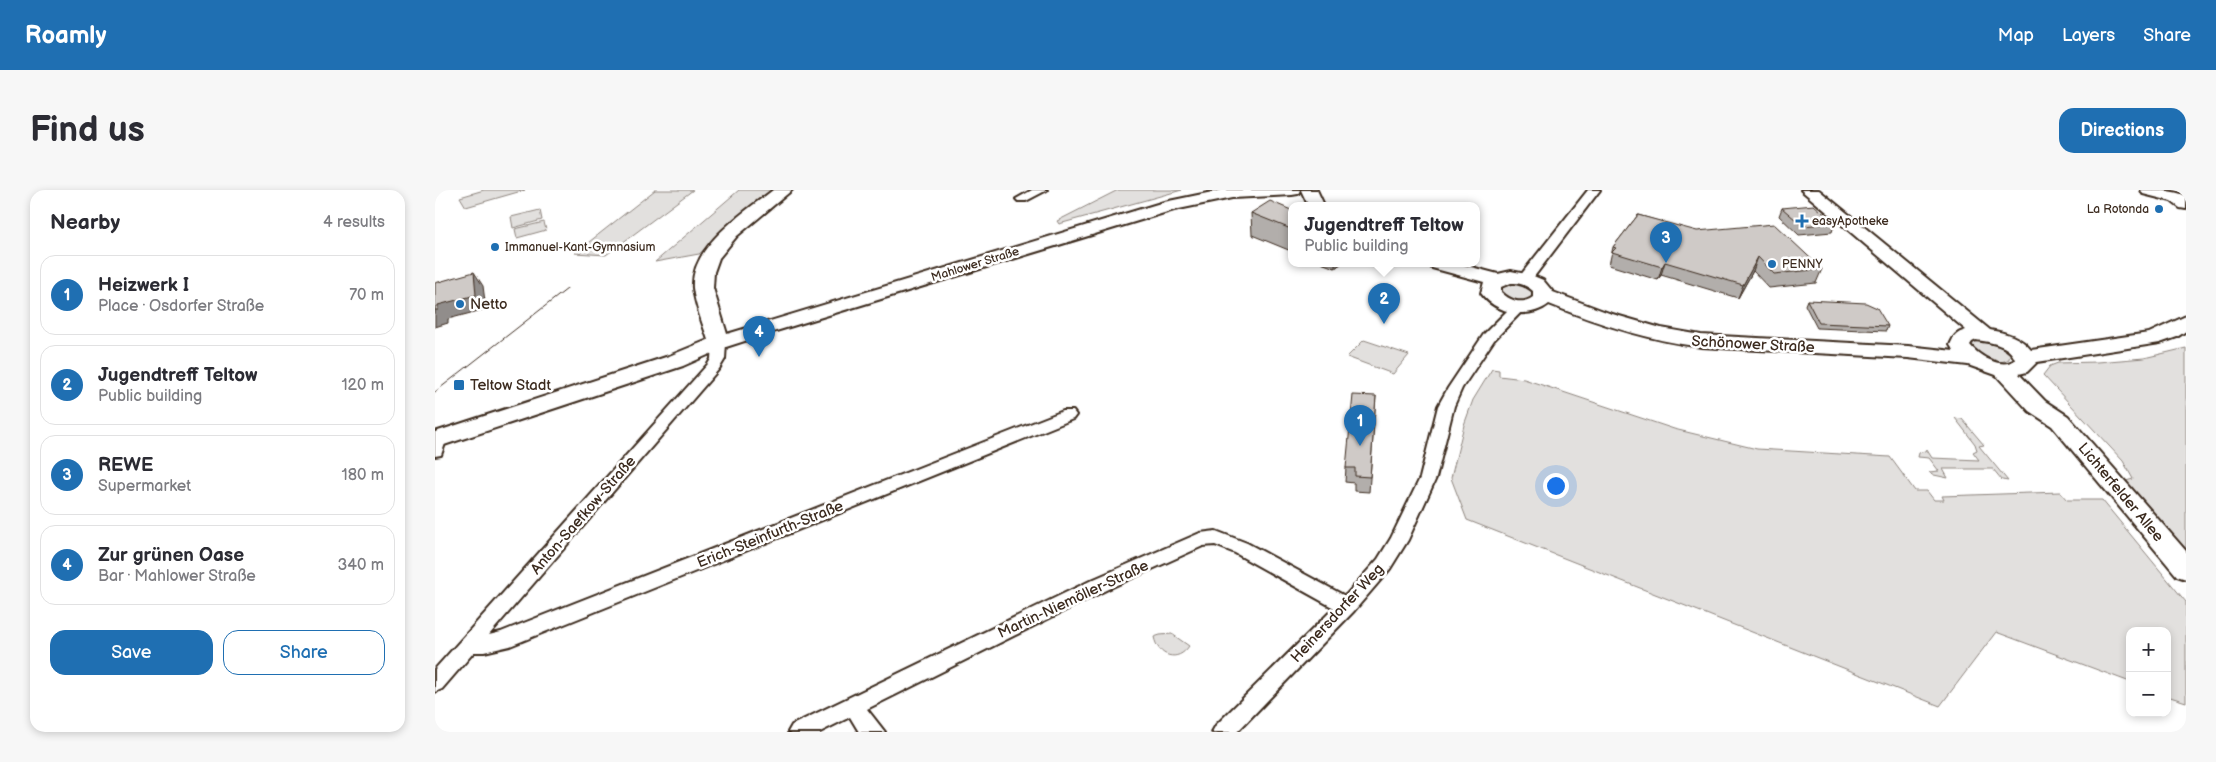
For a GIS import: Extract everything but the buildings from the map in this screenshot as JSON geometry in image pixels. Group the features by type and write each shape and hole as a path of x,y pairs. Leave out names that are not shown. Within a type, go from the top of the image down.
{"main road":[{"path":"719,343 703,288 702,279 705,265 711,254 726,237 784,190"},
{"name":"Mahlower Straße","path":"436,439 676,361 719,343 1170,206 1239,192 1292,190"},
{"path":"1309,190 1315,202"},
{"path":"1809,190 1927,288 1986,365 2097,346 2153,339 2170,333 2186,322"},
{"path":"2149,190 2179,195"},
{"path":"1446,267 1496,290 1511,277 1525,279 1539,286 1533,302"},
{"name":"Schönower Straße","path":"1496,290 1533,302 1600,317 1649,332 1701,342 1908,352 1971,344"},
{"name":"Mahlower Straße","path":"436,439 464,418 673,352 719,343"},
{"path":"1971,344 2015,360"},
{"name":"Lichterfelder Allee","path":"2015,360 2037,406 2055,416 2186,569"}],"street":[{"path":"1525,279 1594,190"},
{"path":"1489,337 1496,290"},
{"path":"1489,337 1533,302"},
{"name":"Heinersdorfer Weg","path":"1223,732 1347,606 1384,564 1394,548 1427,478 1446,406 1468,366 1489,337"},
{"name":"Anton-Saefkow-Straße","path":"435,683 714,366 718,358 719,343"},
{"name":"Erich-Steinfurth-Straße","path":"470,644 484,644 503,640 1069,415"},
{"name":"Martin-Niemöller-Straße","path":"799,732 1101,584 1200,540 1216,538 1241,548 1347,606"},
{"path":"855,705 863,722 874,732"}],"shaded area":[{"path":"484,190 525,190 466,207 460,197"},
{"path":"655,190 693,190 606,255 575,253"},
{"path":"739,190 777,190 699,254 655,262"},
{"path":"1118,190 1182,190 1059,224 1057,221"},
{"path":"540,210 542,220 513,228 511,217"},
{"path":"544,222 546,230 517,238 515,229"},
{"path":"1517,283 1531,289 1534,294 1531,298 1523,301 1513,300 1501,292 1501,289 1507,285"},
{"path":"1364,340 1409,355 1393,374 1347,357"},
{"path":"1984,341 1997,344 2010,354 2009,359 1999,362 1989,360 1971,348 1974,342"},
{"path":"2186,348 2186,551 2126,481 2133,479 2123,461 2043,375 2050,366 2058,363 2144,358"},
{"path":"1492,369 1499,370 1499,376 1524,379 1674,429 1757,449 1890,457 1915,491 1927,491 1934,500 1944,500 1942,496 2060,492 2067,500 2102,500 2186,602 2186,702 2171,697 2171,627 2126,627 2126,681 1996,632 1940,706 1467,520 1451,478 1464,425 1473,400"},
{"path":"1955,418 1962,419 1984,445 1979,446 2008,481 2002,480 1993,469 1943,469 1948,478 1929,472 1939,471 1929,458 1918,457 1919,453 1927,450 1932,458 1979,460 1973,452 1977,450 1975,444"},
{"path":"1172,634 1189,646 1179,655 1174,656 1164,653 1156,644 1154,637"}],"tram line":[{"path":"435,392 567,289"}],"place":[{"name":"La Rotonda","path":"2159,209"},
{"name":"easyApotheke","path":"1802,221"},
{"name":"Immanuel-Kant-Gymnasium","path":"495,247"},
{"name":"REWE","path":"1666,263"},
{"name":"PENNY","path":"1772,264"},
{"name":"Netto","path":"460,304"},
{"name":"Jugendtreff Teltow","path":"1384,324"},
{"name":"Zur grünen Oase","path":"759,357"},
{"name":"Teltow Stadt","path":"459,385"},
{"name":"Heizwerk I","path":"1360,446"}]}
